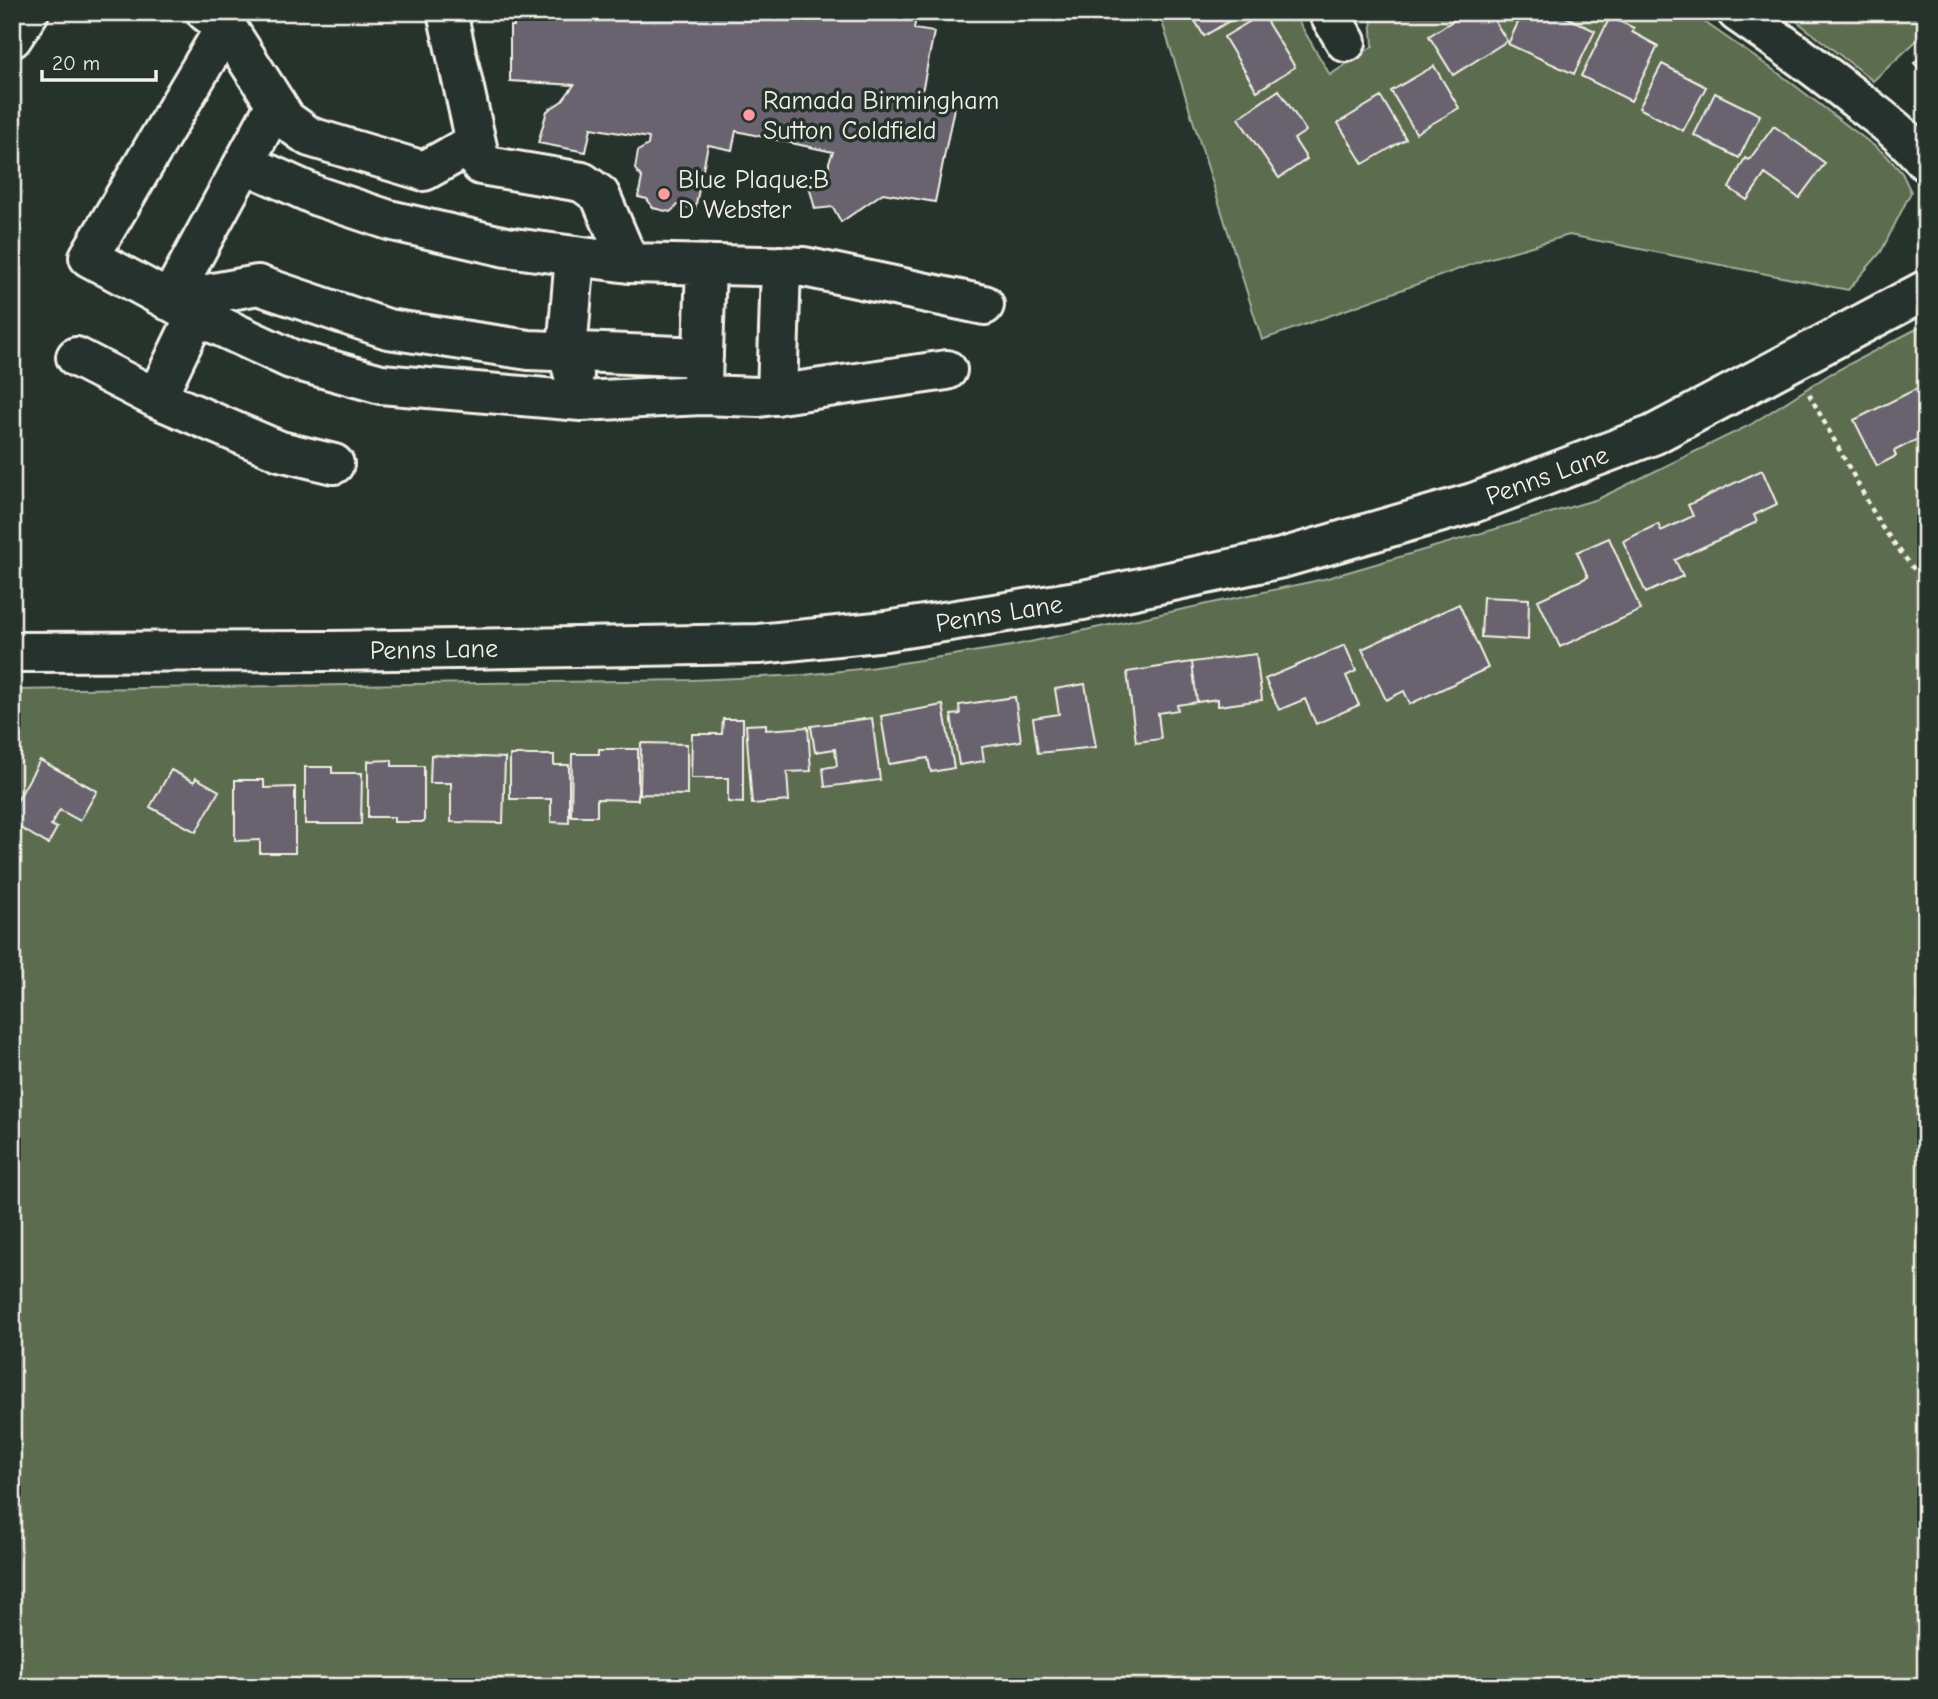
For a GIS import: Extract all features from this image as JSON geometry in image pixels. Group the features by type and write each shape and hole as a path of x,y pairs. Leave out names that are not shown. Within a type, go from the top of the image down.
{"main road":[{"path":"12,38 29,12"},
{"path":"447,12 481,165 582,182 600,195 629,263"},
{"path":"1737,12 1790,48 1873,113 1916,149 1926,162"},
{"path":"476,142 424,171 310,137 286,120 216,19 89,257 182,308 291,359 382,384 581,401 702,396 759,397 947,370"},
{"path":"156,398 182,308 244,163 276,104"},
{"path":"244,163 317,196 389,220 506,247 629,263 804,267 984,305"},
{"path":"575,256 567,351 581,401"},
{"path":"702,396 706,265"},
{"path":"777,394 781,266"},
{"path":"182,308 258,285 388,329 529,350 703,357"},
{"name":"Penns Lane","path":"12,652 332,651 759,644 886,631 1083,600 1282,558 1473,503 1653,435 1926,290"},
{"path":"75,357 156,398 279,451 334,464"}],"path":[{"path":"1792,362 1881,526 1926,585"}],"green space":[{"path":"1159,12 1293,12 1330,75 1373,46 1373,12 1690,12 1785,78 1886,155 1902,173 1911,192 1881,252 1848,290 1569,235 1484,260 1262,340"},
{"path":"1785,12 1926,12 1926,32 1873,81"},
{"path":"1926,324 1926,1687 12,1687 12,690 691,680 804,675 1011,646 1324,579 1598,499 1750,425 1830,374"}],"building":[{"name":"Ramada Birmingham Sutton Coldfield","path":"495,12 917,12 914,29 934,32 921,97 955,103 935,202 883,193 841,222 833,207 815,209 809,186 829,184 829,162 833,152 736,131 732,150 708,145 695,209 678,205 670,212 653,208 647,199 638,197 642,178 635,169 638,151 648,145 649,138 591,128 586,152 538,143 547,111 562,101 574,85 510,81 510,26 514,26 514,15"},
{"path":"1190,12 1244,12 1204,36"},
{"path":"1467,12 1489,12 1507,41 1453,75 1429,36"},
{"path":"1523,12 1556,12 1595,31 1574,74 1508,44"},
{"path":"1262,14 1295,67 1257,91 1224,37"},
{"path":"1610,17 1634,28 1632,32 1658,46 1631,101 1581,76"},
{"path":"1926,53 1926,76 1914,63"},
{"path":"1662,64 1706,87 1683,131 1639,108"},
{"path":"1434,66 1459,108 1416,133 1391,91"},
{"path":"1279,90 1306,131 1294,139 1307,159 1279,178 1238,118"},
{"path":"1715,93 1760,115 1739,158 1694,135"},
{"path":"1381,97 1406,139 1363,164 1338,123"},
{"path":"1774,126 1825,163 1799,198 1765,174 1747,200 1729,188 1745,158 1749,160"},
{"path":"1926,384 1926,435 1894,451 1896,456 1877,466 1854,420"},
{"path":"1762,470 1777,504 1754,515 1757,522 1675,560 1683,576 1646,593 1623,541 1658,524 1661,531 1693,516 1688,505"},
{"path":"1609,538 1641,610 1560,647 1538,600 1588,577 1577,552"},
{"path":"1483,597 1529,599 1528,640 1481,637"},
{"path":"1459,604 1488,668 1410,704 1404,691 1386,700 1362,649"},
{"path":"1345,645 1356,671 1346,676 1359,705 1316,724 1305,699 1279,710 1265,679"},
{"path":"1256,654 1262,700 1218,706 1218,699 1197,702 1192,662"},
{"path":"1192,662 1197,702 1177,705 1178,710 1158,713 1161,739 1136,742 1127,672"},
{"path":"1085,684 1096,747 1038,753 1033,718 1059,714 1055,689"},
{"path":"1015,697 1021,741 982,747 984,761 959,765 951,715 960,714 959,705"},
{"path":"943,705 954,768 931,772 928,758 889,764 881,716"},
{"path":"872,718 880,780 825,787 823,768 837,766 835,749 815,752 811,726"},
{"path":"723,719 743,719 743,803 728,802 728,778 691,778 692,734 722,734"},
{"path":"766,724 766,730 808,727 811,771 787,772 789,801 752,804 746,725"},
{"path":"641,743 687,744 687,795 640,794"},
{"path":"599,749 638,749 638,800 597,799 597,816 571,816 572,754 599,754"},
{"path":"431,755 505,758 503,823 451,822 451,783 430,783"},
{"path":"510,755 554,755 554,765 569,765 569,823 551,822 551,799 510,799"},
{"path":"40,760 97,791 80,821 60,810 51,825 57,828 48,844 12,823 12,810"},
{"path":"392,760 392,766 424,766 424,822 394,822 394,817 368,817 368,761"},
{"path":"305,767 332,767 332,773 362,773 361,824 305,824"},
{"path":"171,770 194,782 196,778 219,791 196,832 150,807"},
{"path":"235,780 264,780 264,788 295,787 295,853 260,853 260,840 235,841"}],"place":[{"name":"Ramada Birmingham Sutton Coldfield","path":"749,115"},
{"name":"Blue Plaque:B D Webster","path":"664,194"}]}
